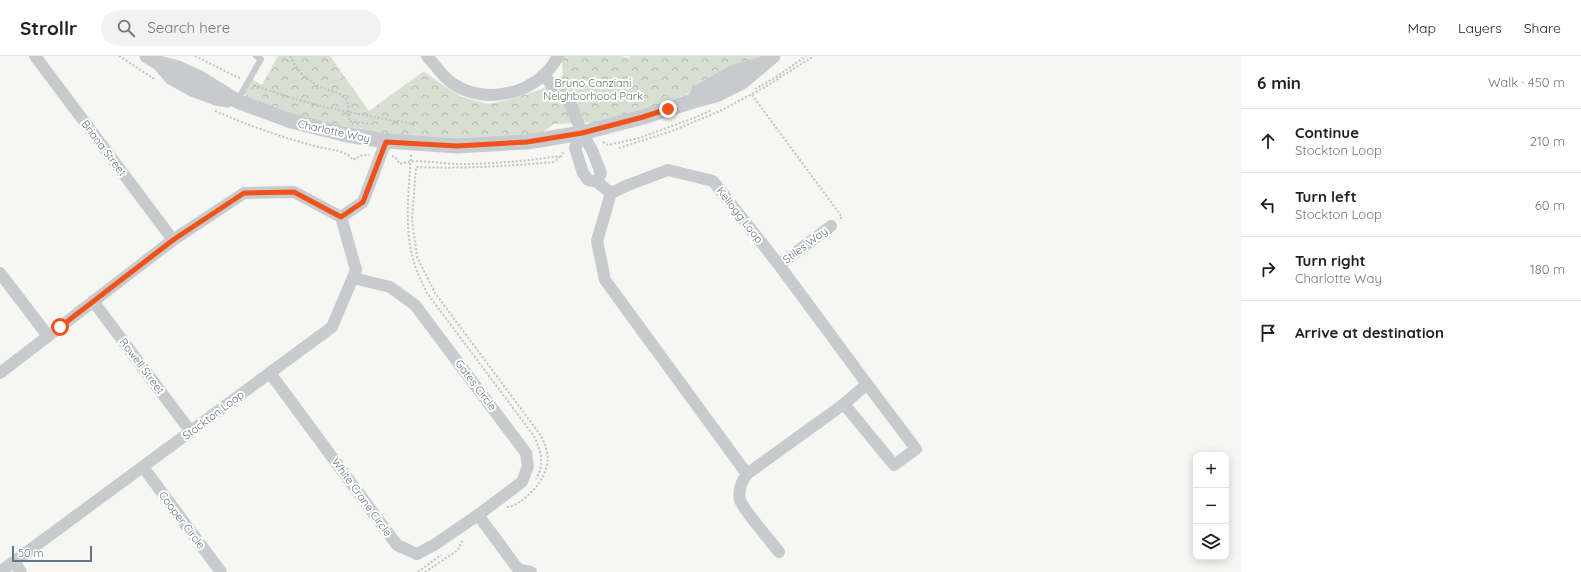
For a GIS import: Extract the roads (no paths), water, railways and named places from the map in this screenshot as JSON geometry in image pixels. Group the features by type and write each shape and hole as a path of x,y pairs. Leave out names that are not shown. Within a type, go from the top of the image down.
{"street":[{"name":"Briana Street","path":"35,56 173,240"},
{"path":"427,56 437,69 452,83 466,90 484,95 499,94 525,88 553,66 558,56"},
{"name":"Charlotte Way","path":"156,58 200,78 237,101 291,121 347,136 386,142 457,146 527,142 582,133 643,117 716,95 742,82 768,60"},
{"name":"Charlotte Way","path":"693,101 698,93 732,73 768,60"},
{"path":"543,75 568,100 582,133 592,150 601,173 597,182"},
{"path":"582,133 575,148 583,173 588,180 597,182 611,193 597,241 604,280 747,474"},
{"path":"0,372 173,240 244,193 294,192 341,217 363,202 386,142"},
{"name":"Kellogg Loop","path":"611,193 668,170 713,181 779,265 916,448 894,465 844,404"},
{"name":"Stockton Loop","path":"0,572 332,327 356,270 341,217"},
{"name":"Stiles Way","path":"779,265 831,226"},
{"path":"0,273 48,336"},
{"name":"Gates Circle","path":"353,278 390,287 415,305 526,453 528,466 522,482 478,515"},
{"name":"Rowell Street","path":"93,301 191,432"},
{"name":"White Crane Circle","path":"270,373 397,545 417,554 434,546 478,515"},
{"path":"779,552 740,501 739,488 742,480 747,474 844,404 867,384"},
{"name":"Cooper Circle","path":"143,467 221,572"},
{"path":"478,515 518,570 531,572"},
{"path":"14,562 21,572"}],"lane":[{"path":"237,101 261,59 256,56"}],"park label":[{"name":"Bruno Canziani Neighborhood Park","path":"593,89"}]}
